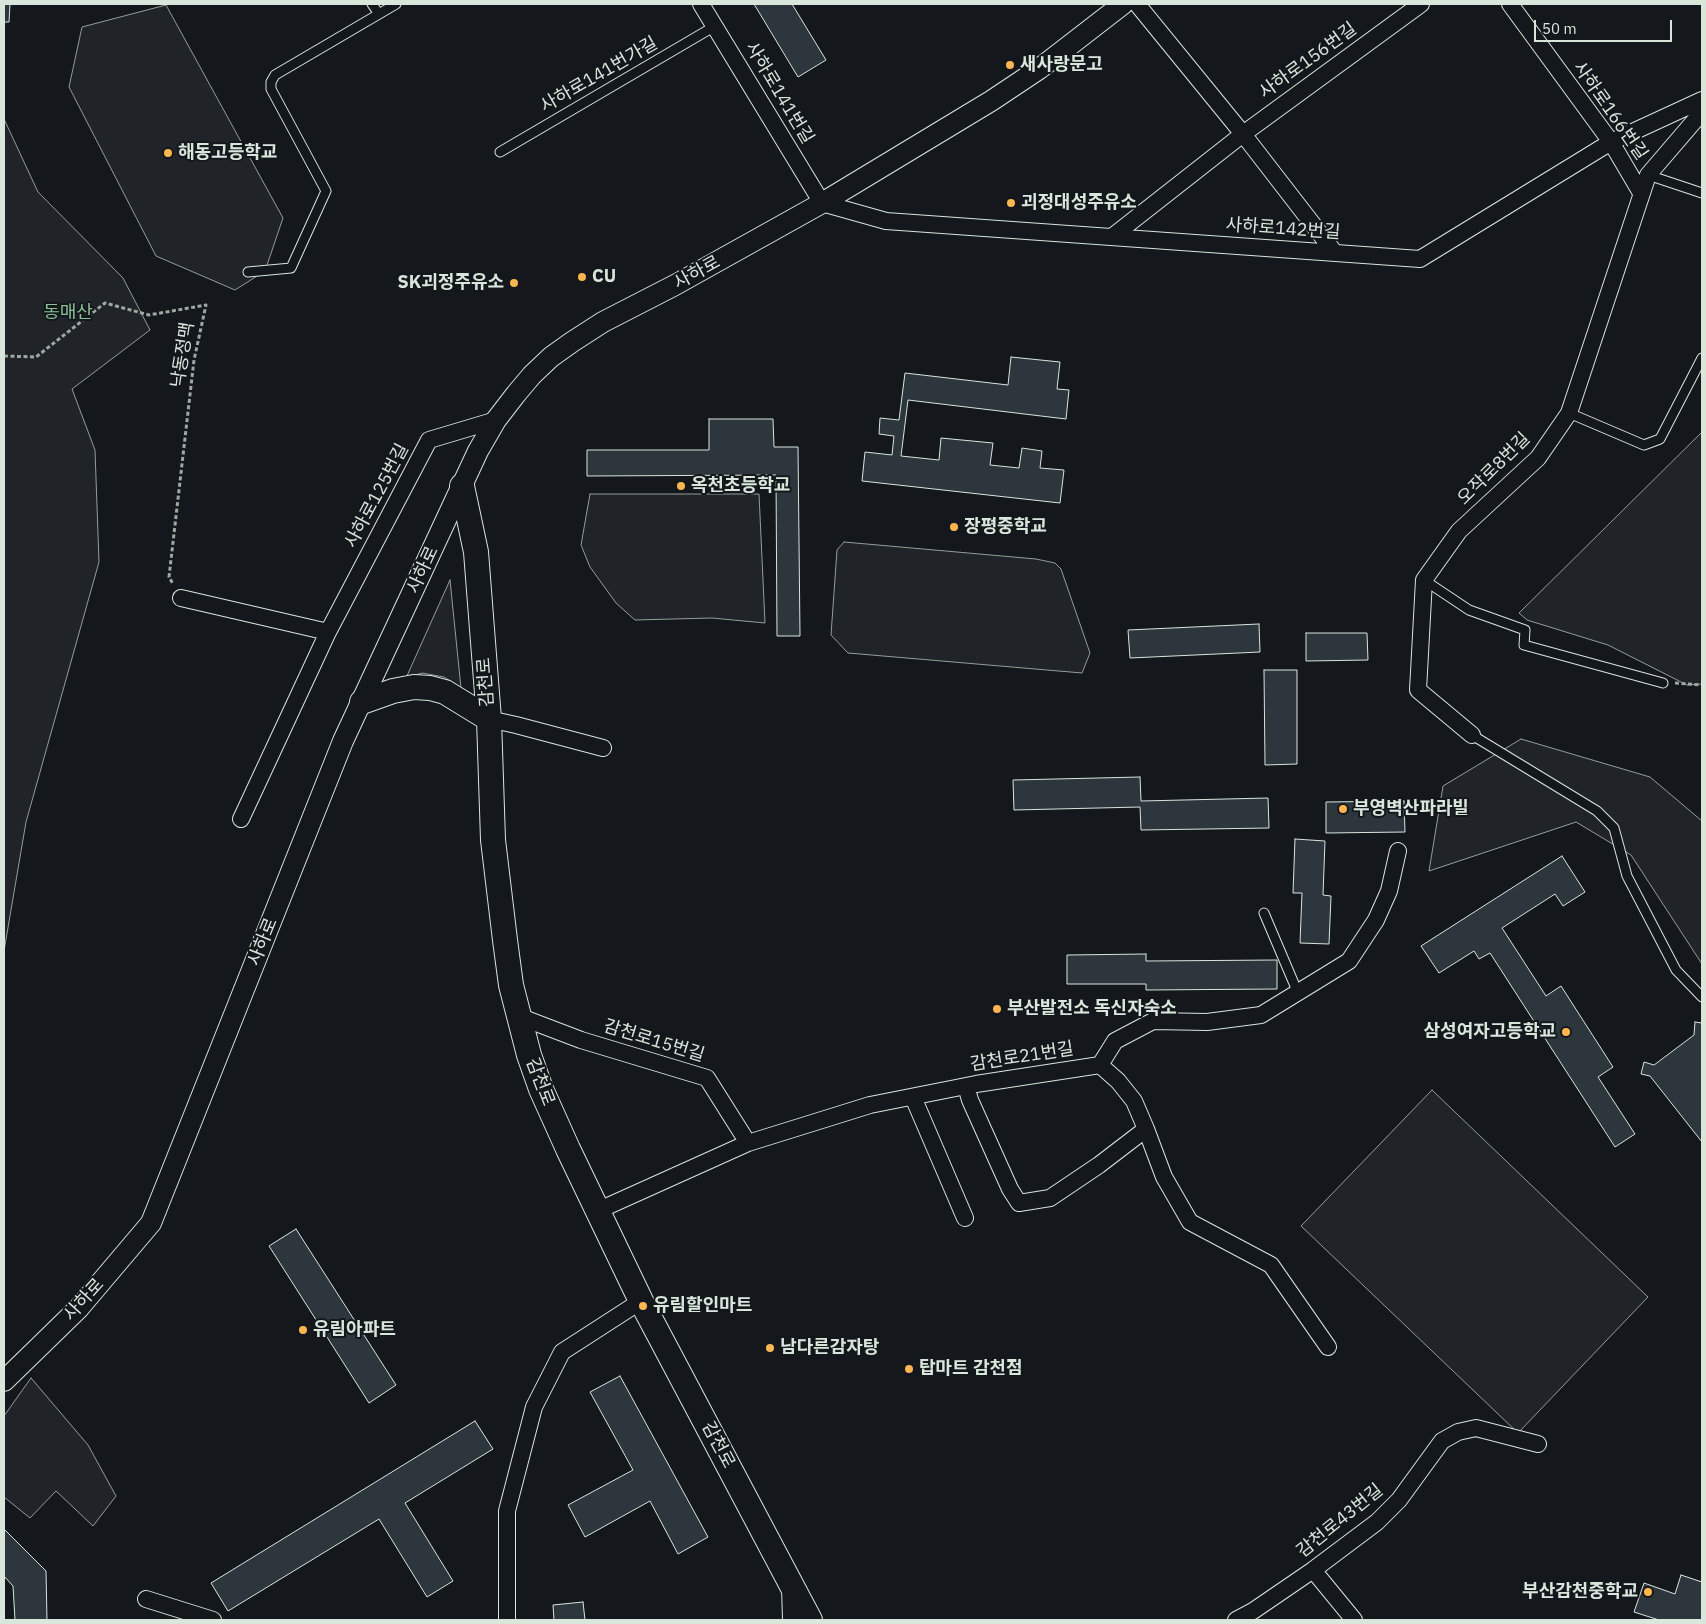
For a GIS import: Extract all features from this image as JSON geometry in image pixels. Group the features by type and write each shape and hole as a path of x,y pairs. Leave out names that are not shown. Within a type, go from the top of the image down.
{"main road":[{"name":"감천로","path":"462,486 476,552 489,719 494,840 506,949 511,985 529,1054 541,1089 641,1301 810,1620"},
{"path":"362,702 393,691 414,687 430,688 445,692 489,719"}],"street":[{"name":"사하로141번길","path":"701,4 822,203"},
{"name":"사하로","path":"4,1381 79,1308 151,1223 343,741 478,451 496,420 532,375 551,357 603,322 675,286 822,203 1007,90 1038,69 1123,4"},
{"path":"1137,4 1243,134 1335,254"},
{"name":"사하로156번길","path":"1113,236 1243,134 1421,4"},
{"name":"사하로166번길","path":"1510,4 1611,142 1641,193"},
{"name":"사하로142번길","path":"822,203 886,221 1420,259 1611,142 1702,100"},
{"name":"오작로8번길","path":"1424,580 1459,531 1538,458 1569,413 1648,175 1702,112"},
{"name":"사하로125번길","path":"241,819 328,632 429,440 496,420"},
{"path":"1424,580 1418,690 1472,735"},
{"path":"181,598 328,632"},
{"path":"489,719 602,748"},
{"path":"1100,1065 1114,1040 1153,1021 1207,1022 1261,1015 1349,960 1376,920 1389,891 1398,851"},
{"name":"감천로15번길","path":"518,1016 581,1040 707,1078 748,1143"},
{"name":"감천로21번길","path":"597,1211 748,1143 870,1106 966,1086 1100,1065 1118,1081 1134,1101 1164,1177 1190,1222 1271,1265 1328,1347"},
{"path":"966,1086 970,1100 1010,1189 1019,1203 1050,1198 1099,1165 1146,1129"},
{"path":"913,1097 965,1218"},
{"path":"507,1620 508,1511 534,1407 562,1352 641,1301"},
{"name":"감천로43번길","path":"1236,1620 1256,1616 1377,1522 1399,1500 1442,1441 1458,1432 1476,1428 1538,1444"},
{"path":"1313,1570 1354,1620"},
{"path":"790,1581 791,1620"},
{"path":"146,1599 213,1620"}],"lane":[{"path":"372,4 379,14"},
{"path":"248,272 291,268 326,191 270,89 271,82 275,75 396,4"},
{"name":"사하로141번가길","path":"500,152 715,26"},
{"name":"사하로166번길","path":"1648,175 1702,193"},
{"path":"1569,413 1644,445 1660,440 1702,358"},
{"path":"1424,580 1469,610 1525,630 1524,645 1663,682"},
{"path":"1472,735 1597,811 1614,828 1627,876 1676,970 1702,997"},
{"path":"1264,914 1298,993"}],"path":[{"name":"낙동정맥","path":"4,356 36,357 105,303 149,314 206,305 194,360 170,577 181,598"},
{"path":"1663,682 1702,685"}],"green space":[{"name":"해동고등학교","path":"166,5 283,218 265,271 235,290 156,256 69,87 82,27"},
{"name":"동매산","path":"4,119 38,192 123,278 150,330 72,389 95,450 99,562 26,822 4,951"},
{"path":"1702,432 1702,684 1687,685 1608,645 1527,620 1519,613"},
{"path":"590,494 759,494 765,623 712,618 635,620 616,603 590,567 581,545"},
{"path":"844,542 1036,559 1055,563 1061,569 1090,653 1082,673 848,653 831,635 837,550"},
{"path":"450,580 461,688 444,677 422,673 406,678"},
{"path":"1521,739 1650,777 1702,821 1702,964 1631,855 1576,822 1429,871 1443,786"},
{"path":"1432,1090 1648,1297 1518,1433 1301,1226"},
{"path":"31,1378 88,1445 116,1496 93,1526 56,1491 30,1518 4,1497 4,1416"}],"building":[{"path":"4,4 10,4 9,22 4,22"},
{"path":"754,4 792,4 826,60 798,77"},
{"path":"1011,357 1060,362 1057,389 1069,390 1066,419 908,400 901,456 939,460 941,438 993,443 990,465 1019,468 1022,448 1042,451 1040,468 1064,470 1060,503 862,481 865,452 892,455 894,436 879,434 880,418 899,420 905,373 1008,385"},
{"path":"709,419 773,419 774,447 798,447 800,636 777,636 776,475 587,476 587,450 709,450"},
{"path":"1259,624 1260,652 1130,658 1128,630"},
{"path":"1306,633 1367,633 1368,660 1306,661"},
{"path":"1264,670 1297,670 1297,764 1265,765"},
{"path":"1140,777 1141,801 1268,798 1269,828 1141,830 1140,807 1014,810 1013,780"},
{"path":"1404,801 1405,832 1326,833 1326,802"},
{"path":"1295,839 1325,841 1323,895 1331,896 1329,944 1300,943 1302,893 1293,893"},
{"name":"삼성여자고등학교","path":"1562,856 1585,892 1563,906 1555,894 1502,928 1546,996 1561,986 1613,1067 1598,1077 1635,1134 1615,1147 1490,953 1479,959 1474,951 1439,973 1421,946"},
{"path":"1146,954 1146,961 1277,960 1277,989 1146,990 1146,984 1067,984 1067,955"},
{"path":"1695,1022 1702,1023 1702,1142 1650,1076 1641,1074 1644,1062 1654,1065 1694,1035"},
{"path":"296,1229 396,1385 369,1403 269,1246"},
{"path":"620,1376 708,1537 678,1554 650,1501 585,1537 568,1505 633,1470 590,1392"},
{"path":"475,1421 493,1449 405,1503 453,1581 427,1597 379,1519 228,1611 211,1583"},
{"path":"4,1529 46,1571 47,1620 15,1620 13,1586 4,1576"},
{"path":"1681,1575 1702,1582 1702,1620 1659,1620 1634,1612 1644,1583 1675,1594"},
{"path":"583,1602 585,1620 554,1620 553,1605"}],"place":[{"name":"새사랑문고","path":"1010,65"},
{"name":"해동고등학교","path":"168,153"},
{"name":"괴정대성주유소","path":"1011,203"},
{"name":"CU","path":"582,277"},
{"name":"SK괴정주유소","path":"514,283"},
{"name":"옥천초등학교","path":"681,486"},
{"name":"장평중학교","path":"954,527"},
{"name":"부영벽산파라빌","path":"1343,809"},
{"name":"부산발전소 독신자숙소","path":"997,1009"},
{"name":"삼성여자고등학교","path":"1566,1032"},
{"name":"유림할인마트","path":"643,1306"},
{"name":"유림아파트","path":"303,1330"},
{"name":"남다른감자탕","path":"770,1348"},
{"name":"탑마트 감천점","path":"909,1369"},
{"name":"부산감천중학교","path":"1648,1592"}]}
